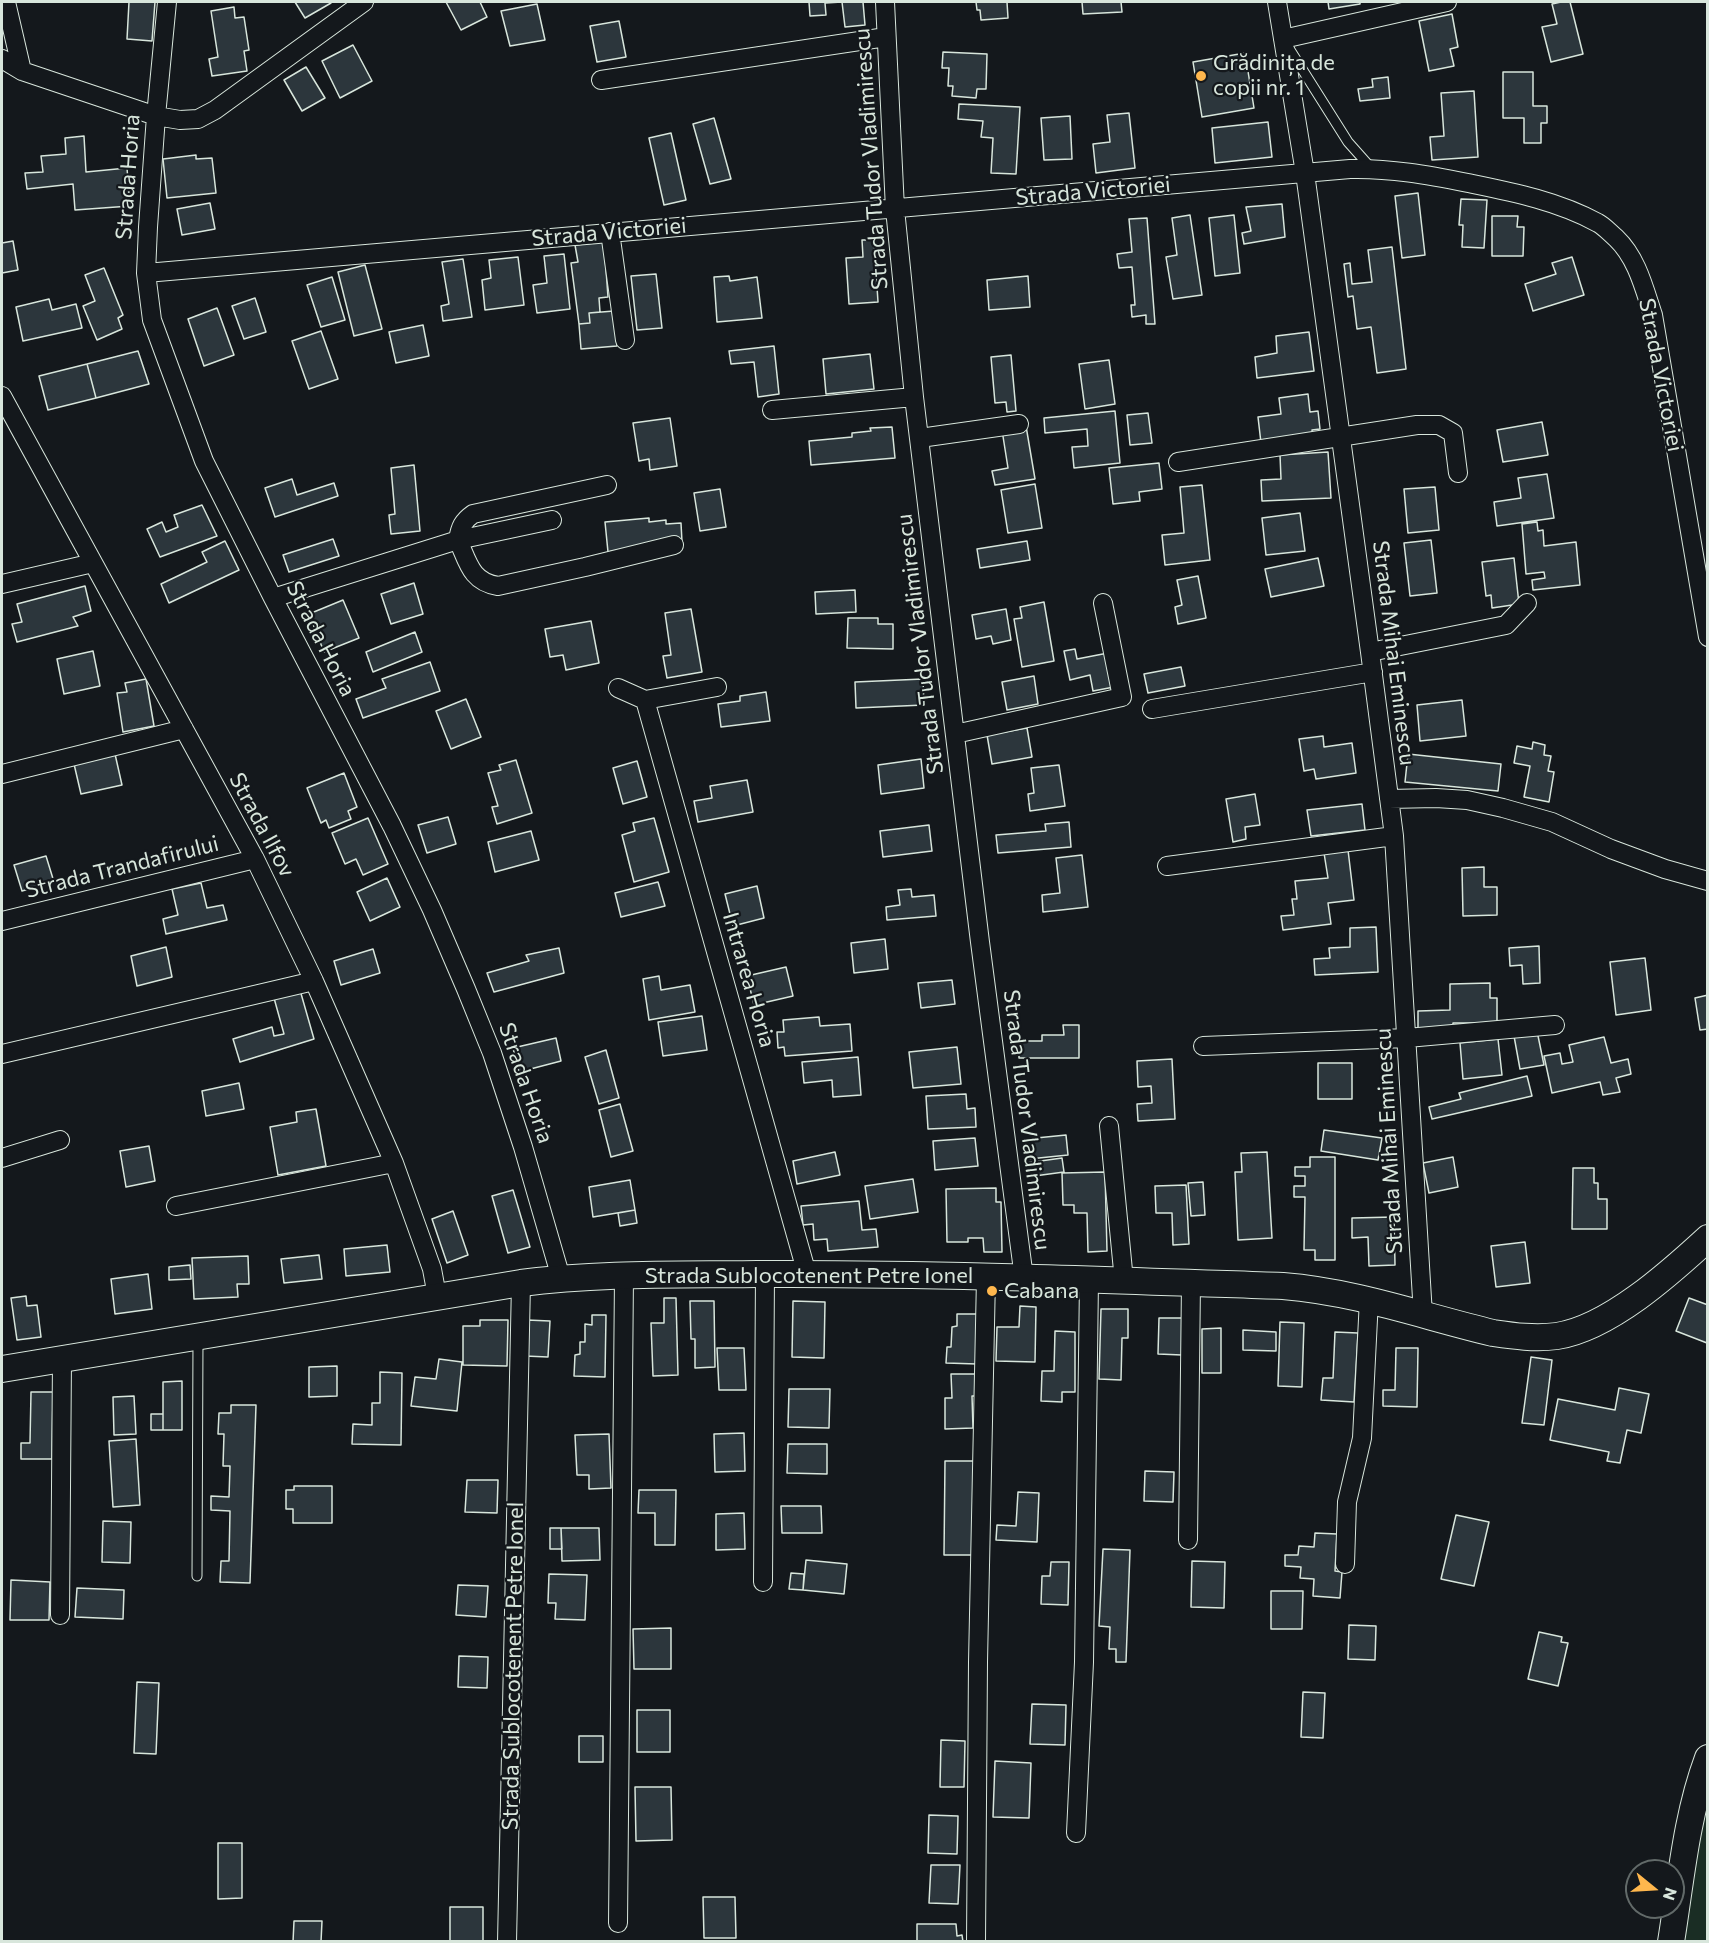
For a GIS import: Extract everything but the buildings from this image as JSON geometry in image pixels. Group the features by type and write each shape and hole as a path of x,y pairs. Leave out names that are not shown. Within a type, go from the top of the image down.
{"main road":[{"name":"Strada Sublocotenent Petre Ionel","path":"2,1369 521,1283 561,1278 624,1276 807,1274 986,1277 1191,1282 1318,1289 1369,1299 1469,1327 1517,1337 1540,1338 1567,1334 1597,1323 1625,1305 1688,1256 1707,1238"},
{"path":"1671,1941 1690,1819 1707,1758"}],"street":[{"path":"6,2 22,71"},
{"name":"Strada Horia","path":"167,2 156,116 146,273 152,320 204,461 392,826 462,979 492,1053 523,1147 561,1278"},
{"path":"2,59 22,71 156,116 180,120 198,118 215,110 364,2"},
{"name":"Strada Tudor Vladimirescu","path":"885,2 895,208 914,397 980,942 1024,1278"},
{"name":"Strada Mihai Eminescu","path":"1277,2 1305,173 1394,836 1423,1315"},
{"path":"1283,39 1447,2"},
{"path":"601,80 886,37"},
{"name":"Strada Victoriei","path":"146,273 1372,169 1419,173 1511,192 1561,207 1600,224 1618,240 1638,269 1653,315 1707,637"},
{"path":"610,232 625,340"},
{"name":"Strada Ilfov","path":"2,396 255,859 314,981 374,1122 394,1163 432,1269 438,1296"},
{"path":"772,410 914,397"},
{"path":"920,438 1019,424"},
{"path":"1178,462 1417,425 1439,425 1453,434 1458,473"},
{"path":"607,485 473,514 464,520 459,528 458,540 473,573 487,584 498,586 674,545"},
{"path":"273,598 458,540 552,520"},
{"path":"2,585 93,563"},
{"path":"956,734 1122,697 1103,603"},
{"path":"1370,652 1506,626 1527,603"},
{"path":"1152,709 1373,672"},
{"path":"618,688 645,700 717,687"},
{"name":"Intrarea Horia","path":"645,700 807,1274"},
{"path":"2,774 184,729"},
{"path":"1389,799 1456,799 1503,808 1552,822 1611,849 1665,869 1707,881"},
{"path":"1167,866 1394,836"},
{"name":"Strada Trandafirului","path":"2,921 255,859"},
{"path":"2,1054 314,981"},
{"path":"1203,1046 1407,1038 1555,1025"},
{"path":"1109,1126 1124,1281"},
{"path":"2,1158 60,1140"},
{"path":"176,1206 394,1163"},
{"path":"763,1582 765,1274"},
{"path":"618,1923 624,1276"},
{"path":"976,1941 986,1277"},
{"path":"1076,1833 1084,1662 1089,1280"},
{"path":"1188,1540 1191,1282"},
{"name":"Strada Sublocotenent Petre Ionel","path":"507,1941 521,1283"},
{"path":"1345,1564 1347,1502 1362,1438 1369,1299"},
{"path":"60,1615 62,1359"}],"lane":[{"path":"1283,39 1348,142 1372,169"},
{"path":"197,1576 198,1337"}],"green space":[{"path":"1707,1783 1707,1941 1681,1942"}],"place":[{"name":"Grădinița de copii nr. 1","path":"1201,76"},
{"name":"Cabana","path":"992,1291"}]}
